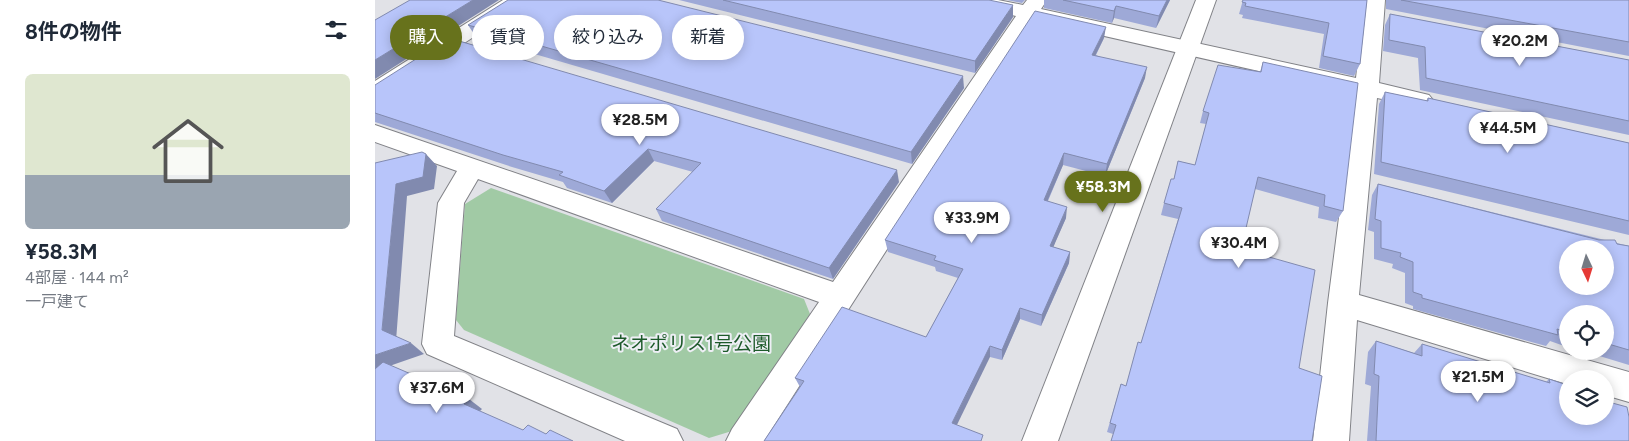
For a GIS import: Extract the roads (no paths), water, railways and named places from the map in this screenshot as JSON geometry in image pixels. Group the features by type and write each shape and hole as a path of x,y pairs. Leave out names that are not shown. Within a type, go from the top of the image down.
{"street":[{"path":"462,35 517,0"},
{"path":"971,0 1033,6 1187,47 1444,106"},
{"path":"1040,441 1205,0"},
{"path":"744,441 838,296 909,174 971,81 1033,6"},
{"path":"1331,441 1343,303 1368,183 1367,89 1381,11"},
{"path":"375,91 423,60"},
{"path":"375,133 838,296"},
{"path":"472,168 451,203 437,344 665,441"},
{"path":"1343,303 1573,370"},
{"path":"1614,382 1629,386"}],"park label":[{"name":"ネオポリス1号公園","path":"691,343"}]}
